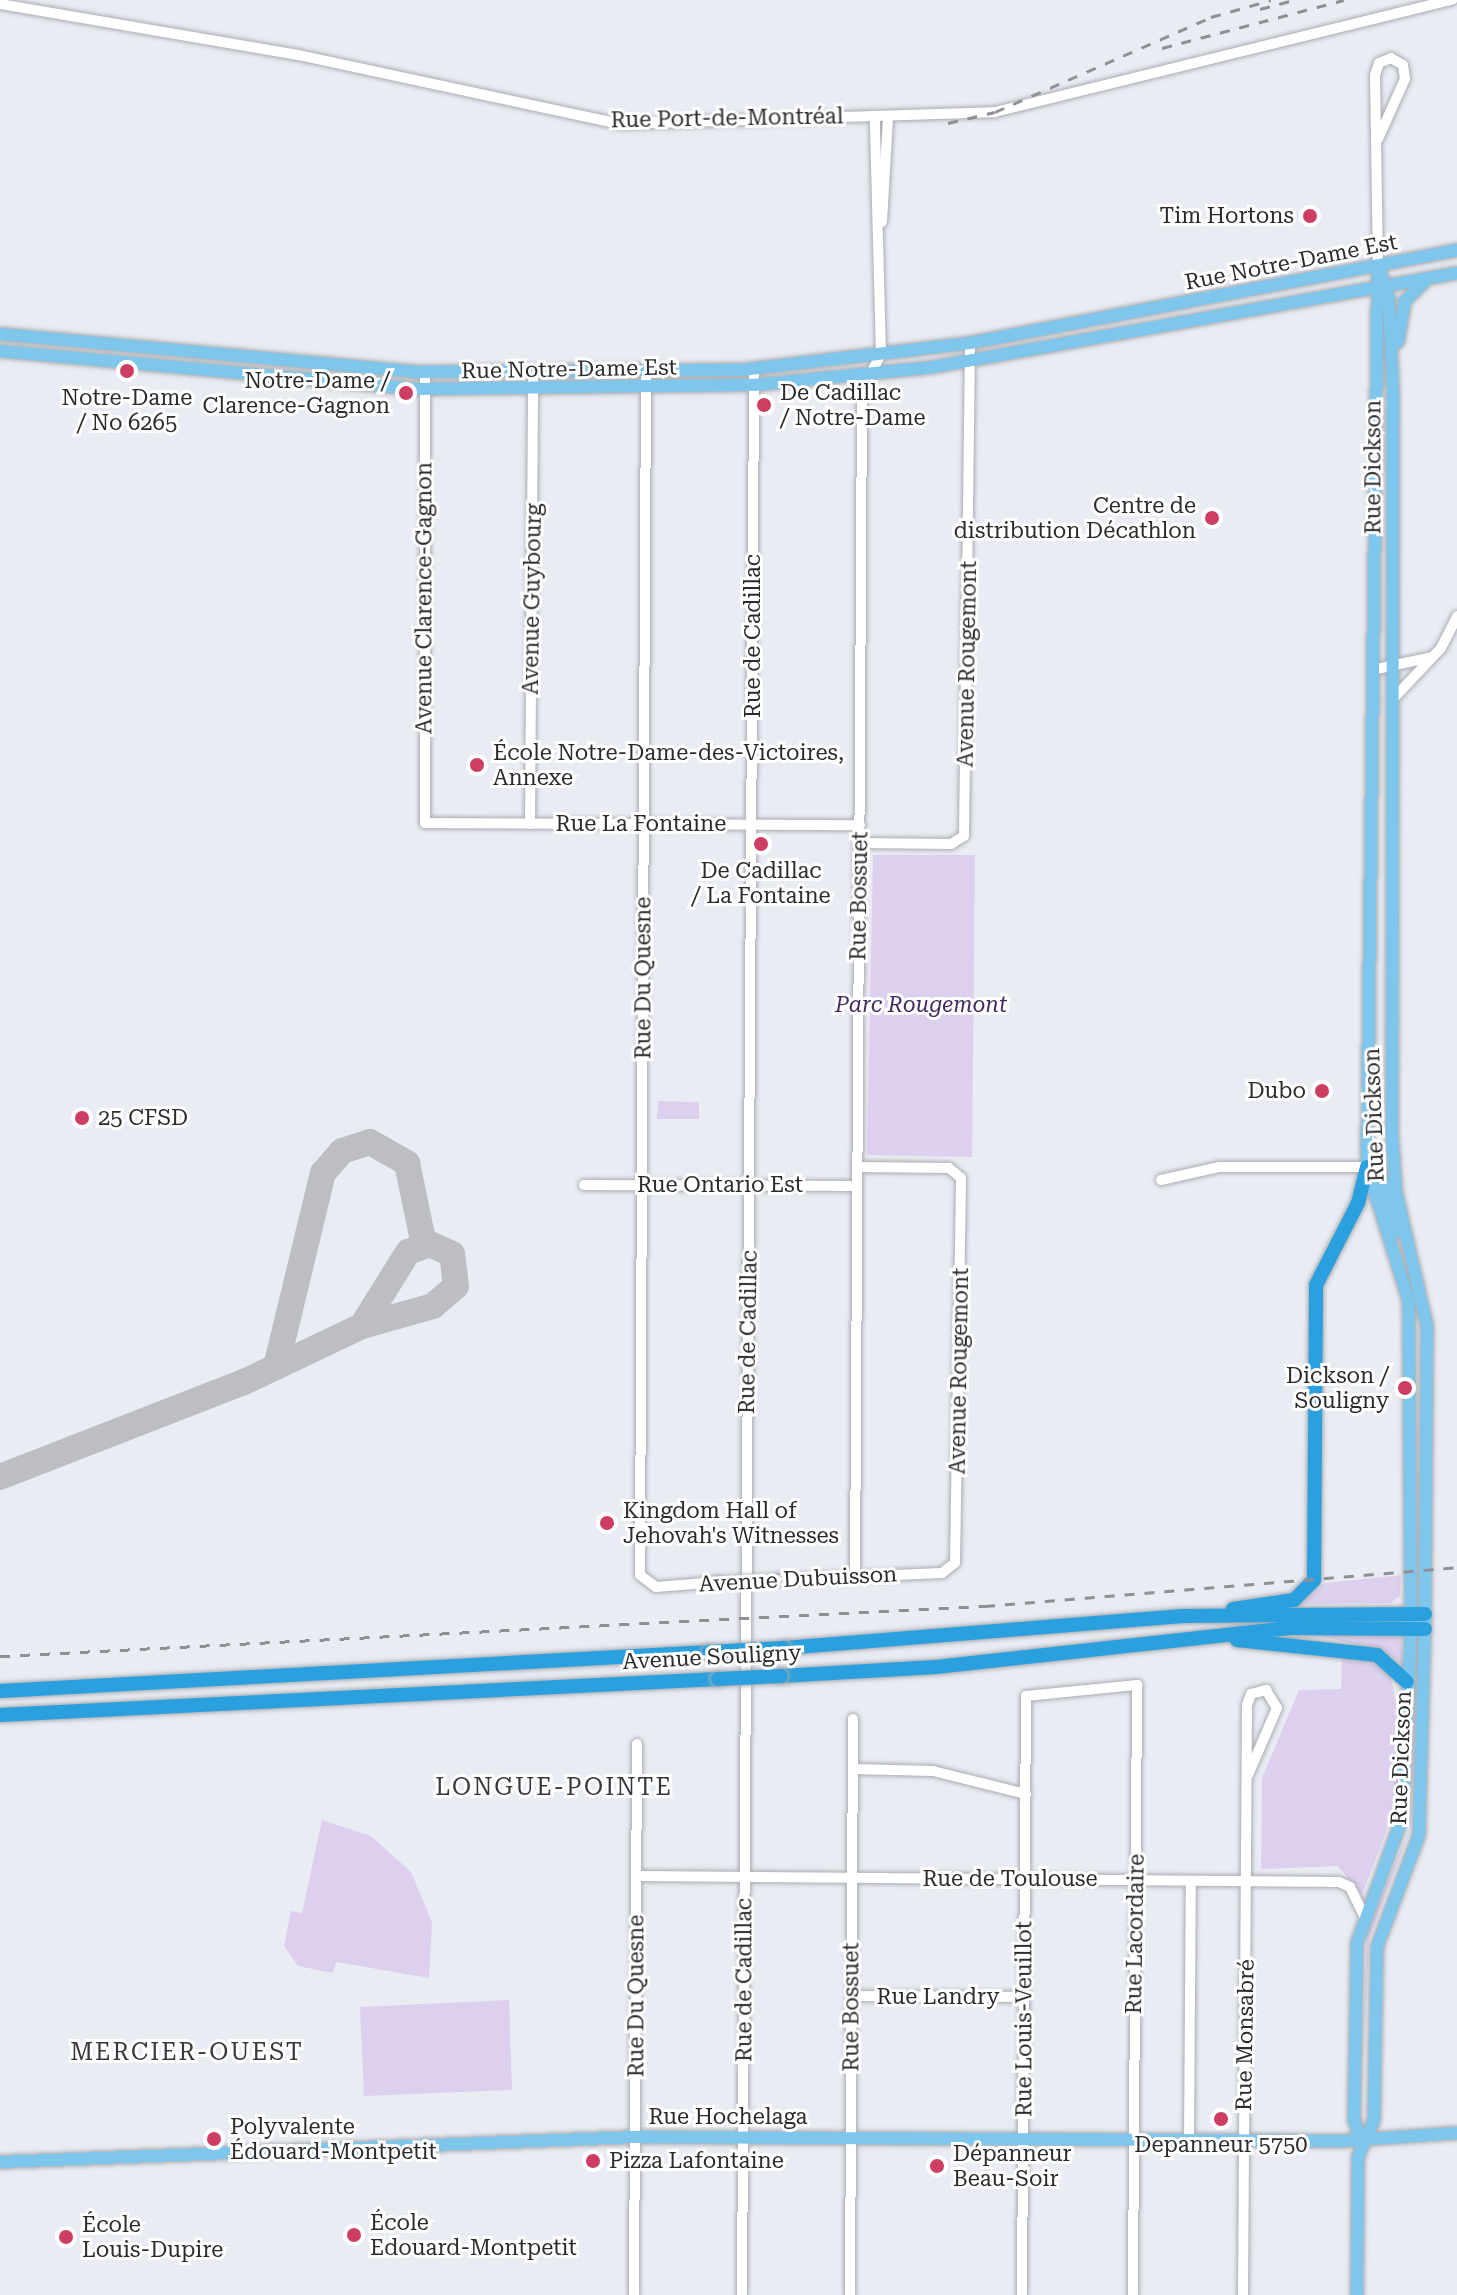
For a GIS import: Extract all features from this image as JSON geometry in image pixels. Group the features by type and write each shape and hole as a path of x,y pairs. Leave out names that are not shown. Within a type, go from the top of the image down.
{"highway":[{"path":"1183,1616 1289,1602 1314,1580 1316,1285 1358,1203 1367,1167"},
{"name":"Avenue Souligny","path":"0,1691 784,1648 1183,1616 1418,1621"},
{"name":"Avenue Souligny","path":"0,1715 936,1667 1180,1636 1418,1621"},
{"path":"1180,1636 1362,1651 1387,1659 1407,1682"}],"main road":[{"name":"Rue Notre-Dame Est","path":"0,334 425,373 533,375 754,369 970,343 1457,250"},
{"name":"Rue Dickson","path":"1357,2295 1361,2141 1354,2120 1356,1958 1364,1916 1402,1819 1407,1682 1418,1621 1427,1326 1392,1146 1393,393 1378,266"},
{"name":"Rue Notre-Dame Est","path":"0,351 425,389 754,385 866,376 970,361 1457,273"},
{"path":"1393,393 1403,308 1433,277"},
{"name":"Rue Dickson","path":"1361,2141 1374,2120 1377,1941 1419,1835 1418,1621 1409,1302 1367,1167 1372,587 1380,286"},
{"path":"1132,313 1135,329"},
{"path":"23,353 24,337"},
{"path":"1373,527 1393,527"},
{"path":"1372,587 1393,587"},
{"path":"1367,1167 1380,1173 1420,1279"},
{"name":"Rue Hochelaga","path":"0,2162 635,2137 1361,2141 1457,2133"}],"street":[{"name":"Rue Port-de-Montréal","path":"0,4 298,55 620,124 808,114 888,119 995,112 1452,0"},
{"name":"Rue Dickson","path":"1378,139 1405,79 1403,65 1391,58 1375,68 1378,266"},
{"path":"875,119 882,222"},
{"path":"866,376 881,355 882,222 888,119"},
{"name":"Avenue Rougemont","path":"859,843 962,840 970,343"},
{"name":"Rue de Cadillac","path":"742,2295 754,369"},
{"name":"Avenue Clarence-Gagnon","path":"425,373 425,823"},
{"name":"Rue Du Quesne","path":"643,1583 646,373"},
{"name":"Avenue Guybourg","path":"530,824 533,375"},
{"name":"Rue Bossuet","path":"855,1576 859,843 866,376"},
{"path":"1392,700 1434,656 1457,616"},
{"path":"1372,670 1392,661 1434,656"},
{"name":"Rue La Fontaine","path":"425,823 860,825"},
{"name":"Avenue Rougemont","path":"857,1167 959,1172 952,1569"},
{"path":"1161,1180 1219,1167 1367,1167"},
{"name":"Rue Ontario Est","path":"584,1185 857,1186"},
{"name":"Avenue Dubuisson","path":"643,1583 776,1580 952,1569"},
{"name":"Rue Lacordaire","path":"1026,1696 1137,1685 1133,2295"},
{"name":"Rue Monsabré","path":"1243,2295 1247,1705 1251,1694 1266,1690 1277,1708 1248,1775"},
{"name":"Rue Louis-Veuillot","path":"1022,2295 1026,1696"},
{"name":"Rue Bossuet","path":"850,2295 853,1719"},
{"name":"Rue Du Quesne","path":"634,2295 637,1744"},
{"path":"853,1769 933,1771 1026,1794"},
{"name":"Rue de Toulouse","path":"637,1876 1344,1883 1364,1916"},
{"path":"1189,2141 1191,1881"},
{"name":"Rue Landry","path":"852,1996 1024,1997"}],"green space":[{"name":"Parc Rougemont","path":"873,855 975,855 972,1157 867,1155"},
{"path":"658,1101 699,1102 699,1119 657,1119"},
{"path":"1401,1575 1400,1596 1390,1603 1301,1604 1325,1583"},
{"path":"1311,1634 1401,1637 1403,1666 1384,1651"},
{"path":"1342,1654 1370,1658 1391,1676 1398,1716 1396,1805 1362,1895 1338,1866 1261,1869 1262,1778 1299,1690 1341,1689"},
{"path":"322,1820 371,1836 411,1872 432,1922 429,1978 336,1962 333,1973 298,1966 284,1946 291,1911 302,1913"},
{"path":"1413,1821 1369,1939 1363,2065 1367,1931"},
{"path":"509,2000 512,2090 364,2096 360,2007"}],"taxiway":[{"path":"276,1367 323,1173 342,1151 370,1142 407,1163 424,1245"},
{"path":"0,1477 244,1382 362,1326 433,1306 456,1286 452,1254 430,1244 408,1252 362,1326"}],"railway":[{"path":"948,123 995,112 1211,17 1271,0"},
{"path":"1260,9 1294,0"},
{"path":"1162,48 1344,0"},
{"path":"0,1656 985,1606 1457,1567"}],"place":[{"name":"Tim Hortons","path":"1310,216"},
{"name":"Notre-Dame / No 6265","path":"127,371"},
{"name":"Notre-Dame / Clarence-Gagnon","path":"406,393"},
{"name":"De Cadillac / Notre-Dame","path":"764,405"},
{"name":"Centre de distribution Décathlon","path":"1212,518"},
{"name":"École Notre-Dame-des-Victoires, Annexe","path":"477,765"},
{"name":"De Cadillac / La Fontaine","path":"761,844"},
{"name":"Dubo","path":"1322,1091"},
{"name":"25 CFSD","path":"82,1118"},
{"name":"Dickson / Souligny","path":"1405,1388"},
{"name":"Kingdom Hall of Jehovah's Witnesses","path":"607,1523"},
{"name":"Depanneur 5750","path":"1221,2119"},
{"name":"Polyvalente Édouard-Montpetit","path":"214,2139"},
{"name":"Pizza Lafontaine","path":"593,2161"},
{"name":"Dépanneur Beau-Soir","path":"937,2166"},
{"name":"École Edouard-Montpetit","path":"354,2235"},
{"name":"École Louis-Dupire","path":"66,2237"}],"district":[{"name":"LONGUE-POINTE","path":"554,1788"},
{"name":"MERCIER-OUEST","path":"187,2053"}]}
